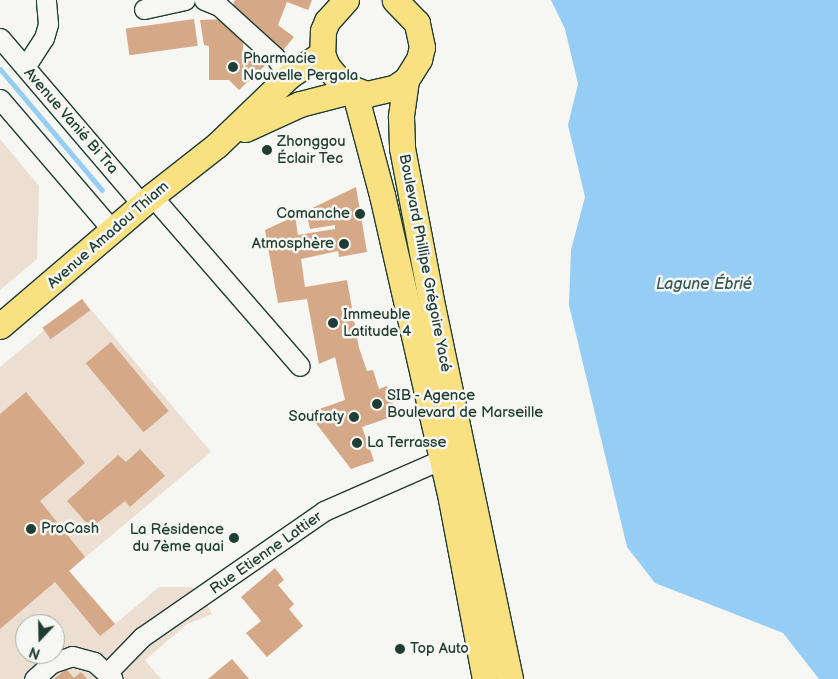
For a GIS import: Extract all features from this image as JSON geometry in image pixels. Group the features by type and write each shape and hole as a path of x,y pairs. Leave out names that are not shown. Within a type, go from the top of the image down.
{"main road":[{"path":"339,4 323,31 322,54 334,76 354,90 381,93 406,80 419,60 421,35 410,12 395,0"},
{"name":"Avenue Amadou Thiam","path":"0,326 147,200 217,145 289,76 322,54"},
{"name":"Boulevard Phillipe Grégoire Yacé","path":"406,80 401,117 402,148 433,310 510,679"},
{"name":"Avenue Amadou Thiam","path":"217,145 264,118 300,104 354,90"},
{"name":"Boulevard Phillipe Grégoire Yacé","path":"354,90 382,195 440,460 485,679"}],"street":[{"path":"25,67 44,38 48,18 46,0"},
{"path":"144,9 185,0"},
{"path":"204,0 219,6 274,56 289,76"},
{"name":"Avenue Vanié Bi Tra","path":"0,38 300,366"},
{"path":"0,99 113,231"},
{"name":"Rue Etienne Lattier","path":"110,675 142,638 324,512 440,460"},
{"path":"34,679 52,663 72,656 94,662 110,675"}],"shaded area":[{"path":"0,139 39,186 37,259 0,290"},
{"path":"82,299 211,452 69,571 115,624 159,587 192,587 203,597 212,614 187,624 145,660 161,679 0,679 0,367"}],"water":[{"name":"Lagune Ébrié","path":"551,0 838,0 838,679 819,679 783,633 655,583 627,547 569,305 571,250 585,197 568,125 578,84 565,29"}],"building":[{"path":"235,0 312,0 308,10 287,2 278,25 294,37 280,54 231,9"},
{"path":"194,19 198,46 129,55 126,29"},
{"path":"225,19 243,38 243,53 247,57 258,46 271,60 239,90 229,80 209,80 209,46 204,45 200,20"},
{"path":"356,187 367,252 339,257 338,251 301,259 305,287 347,280 359,348 367,371 373,370 379,389 387,386 397,415 362,427 374,461 351,469 308,413 345,400 335,357 319,364 307,299 278,303 265,230 295,216 298,235 335,229 335,225 310,229 306,211"},
{"path":"82,299 90,310 51,339 42,328"},
{"path":"111,342 169,411 144,432 86,363"},
{"path":"26,392 85,463 40,501 85,557 69,571 115,624 100,636 55,582 18,614 15,614 15,616 0,629 0,414"},
{"path":"140,449 165,476 130,507 125,501 91,528 67,501 118,455 126,462"},
{"path":"275,568 284,580 278,585 294,604 289,609 303,626 267,657 246,633 261,621 241,597"},
{"path":"232,659 249,679 208,679"},
{"path":"66,669 74,678 81,672 87,679 54,679"}],"waterway":[{"path":"0,69 102,190"}],"place":[{"name":"Pharmacie Nouvelle Pergola","path":"233,67"},
{"name":"Zhonggou Éclair Tec","path":"267,150"},
{"name":"Comanche","path":"360,214"},
{"name":"Atmosphère","path":"344,244"},
{"name":"Immeuble Latitude 4","path":"333,323"},
{"name":"SIB - Agence Boulevard de Marseille","path":"377,404"},
{"name":"Soufraty","path":"354,417"},
{"name":"La Terrasse","path":"357,443"},
{"name":"ProCash","path":"31,529"},
{"name":"La Résidence du 7ème quai","path":"234,538"},
{"name":"Top Auto","path":"400,649"}]}
